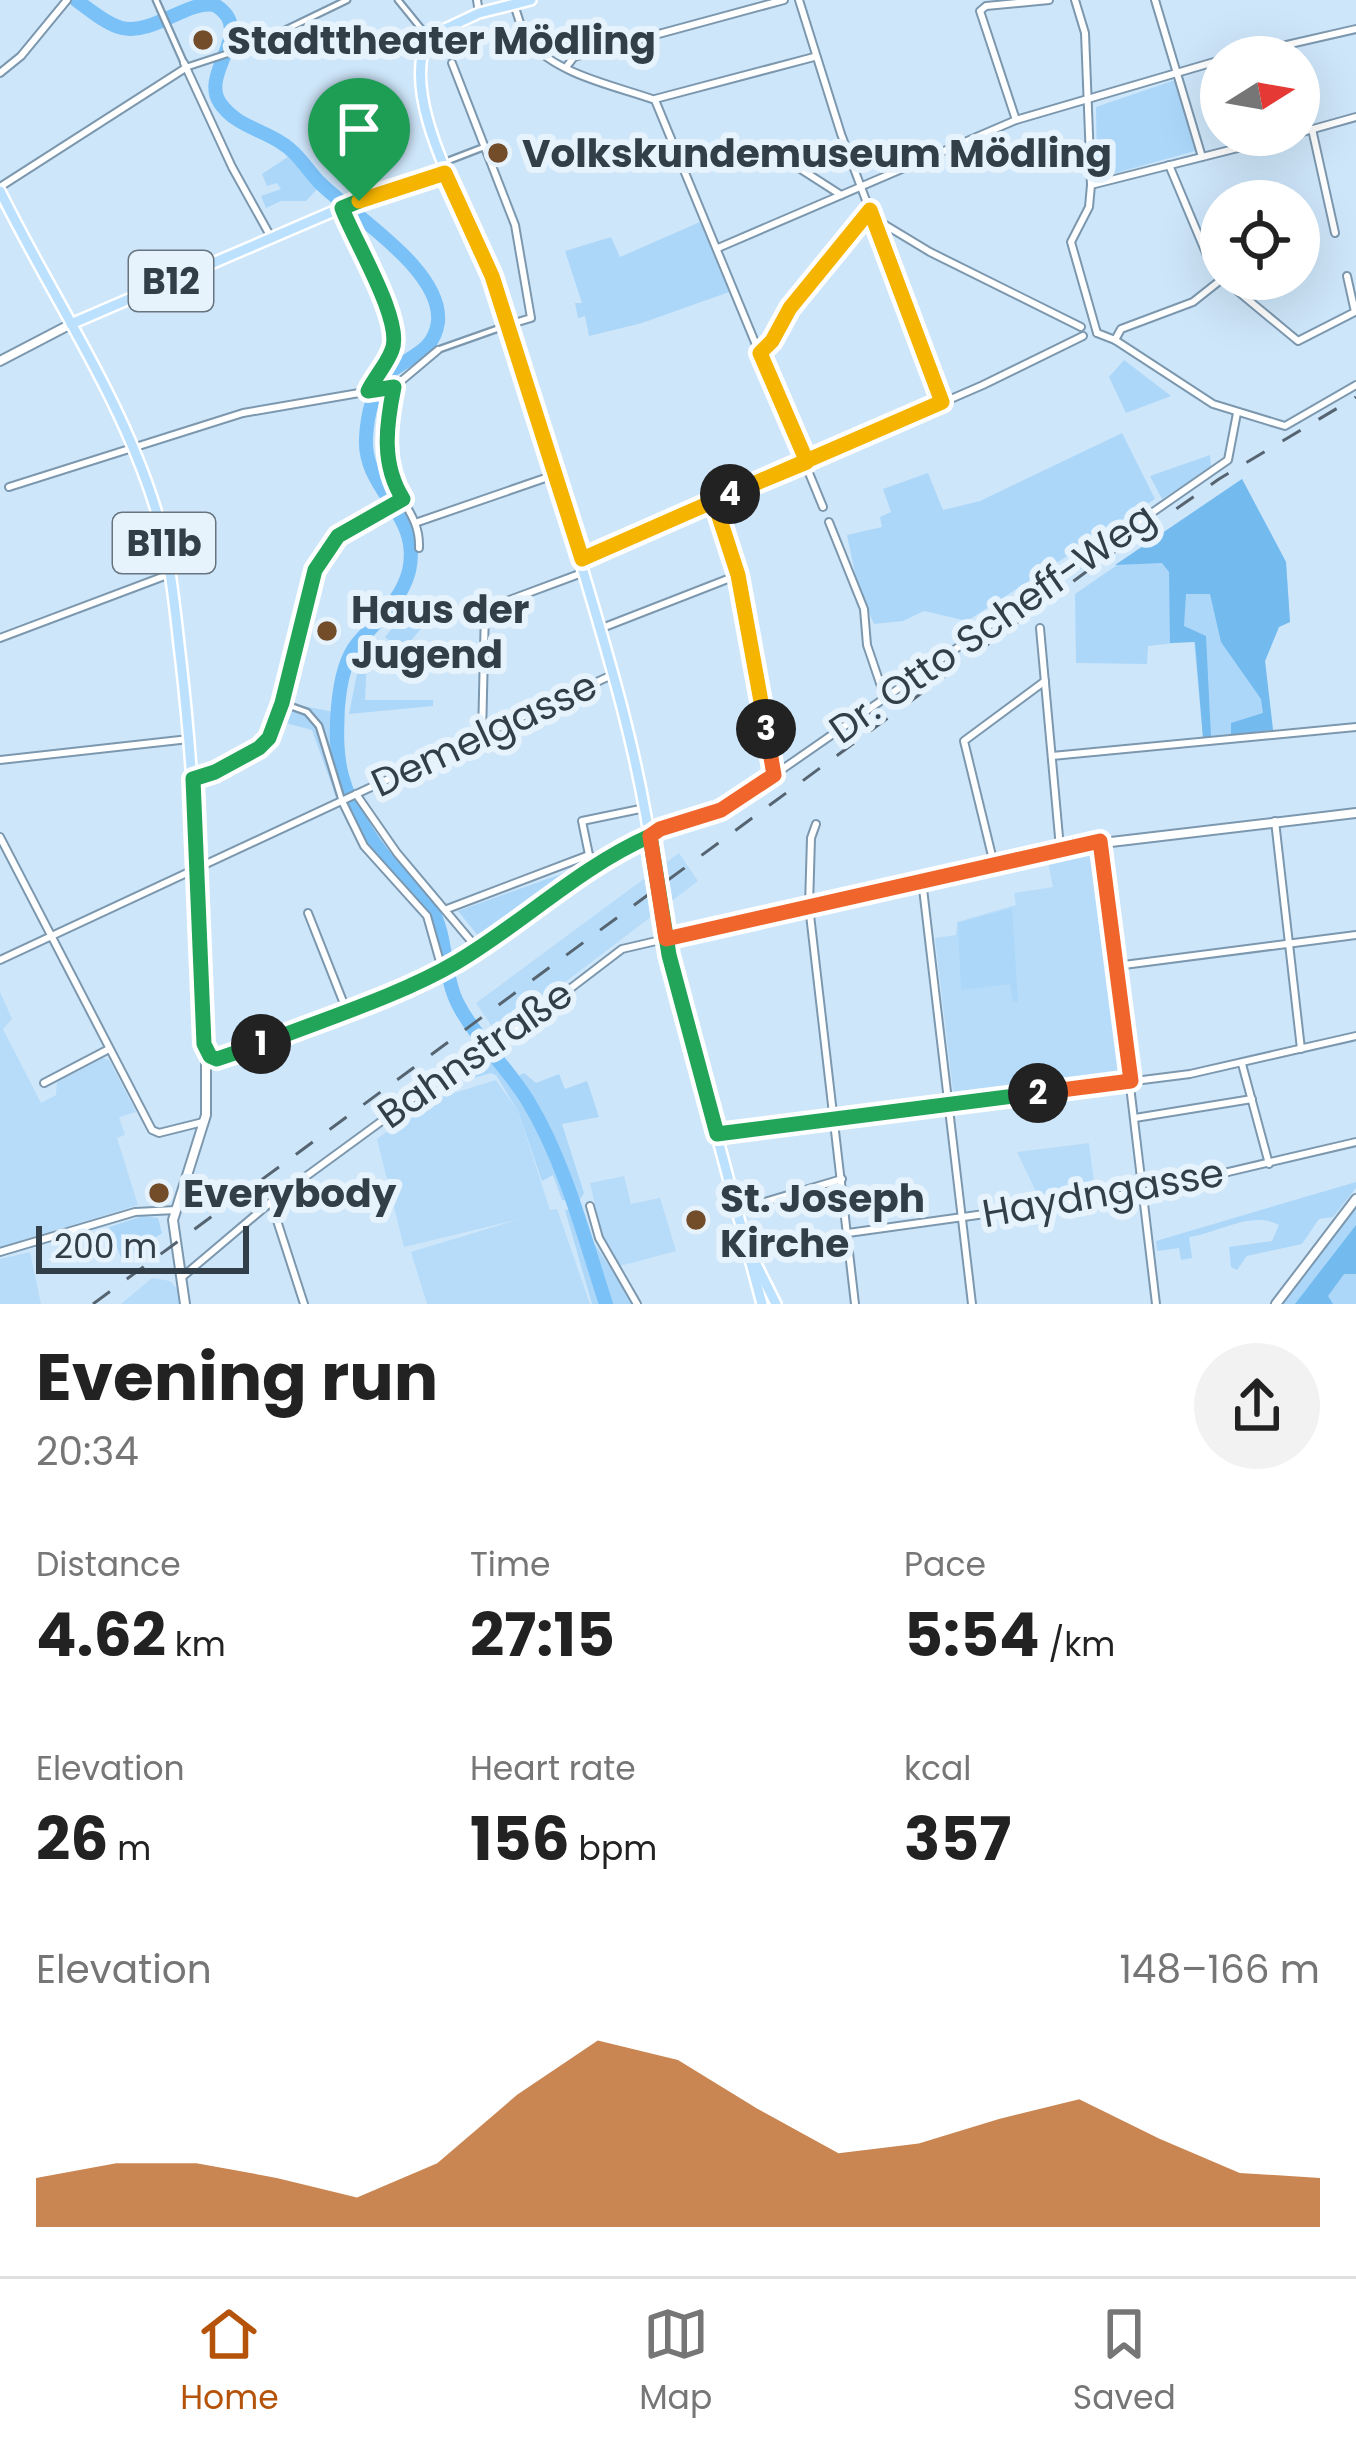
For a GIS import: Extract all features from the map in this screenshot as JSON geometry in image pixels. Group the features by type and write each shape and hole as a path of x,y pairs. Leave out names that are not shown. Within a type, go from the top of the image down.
{"main road":[{"path":"531,0 479,13 428,37 423,64 426,112 443,168 479,243 508,325 586,572 645,808 666,939 762,1304"},
{"name":"B12","path":"71,325 443,168"},
{"path":"0,189 71,325"},
{"name":"B11b","path":"71,325 134,449 156,510 170,574 193,779 204,1044 210,1056"},
{"path":"210,1056 217,1059 243,1052 450,965 601,862 650,836"},
{"path":"752,1258 776,1304"}],"street":[{"path":"0,73 21,56 66,0"},
{"path":"156,0 232,167 272,239"},
{"path":"0,189 186,65 234,52 347,0"},
{"path":"398,0 428,37"},
{"path":"478,0 479,13"},
{"path":"568,63 784,0"},
{"path":"799,0 814,57 942,402"},
{"path":"1016,120 980,11 1049,0"},
{"path":"582,559 942,402 1082,332 1092,322 1071,242 1089,207 1090,185 1085,34 1076,0"},
{"path":"1155,0 1202,157"},
{"path":"514,4 530,42 655,100 814,57"},
{"path":"1320,37 1356,29"},
{"path":"9,487 243,413 389,388 438,350 531,318 515,225 452,64"},
{"path":"718,248 1016,120 1200,65"},
{"path":"655,100 823,507"},
{"path":"1320,127 1356,117"},
{"path":"443,168 484,147"},
{"path":"1090,185 1206,156"},
{"path":"1318,156 1335,233"},
{"path":"788,160 841,195"},
{"path":"1169,165 1200,242"},
{"path":"346,206 393,326 393,348 371,390"},
{"path":"872,214 930,252 1093,338 1097,333"},
{"path":"760,353 790,308 872,214"},
{"path":"1249,300 1298,341 1355,312 1347,276"},
{"path":"1115,340 1121,329 1200,296"},
{"path":"1092,322 1097,333 1115,340 1189,391 1237,413 1285,426 1356,385"},
{"path":"0,361 71,325"},
{"path":"389,388 391,475 400,500 418,522 419,548"},
{"name":"Dr. Otto Scheff-Weg","path":"650,836 721,810 1228,460 1237,413"},
{"path":"418,522 554,475"},
{"path":"193,779 215,772 269,738 315,570 338,536 400,500"},
{"path":"714,501 738,575 774,775"},
{"path":"829,522 864,610 867,645 885,698"},
{"path":"482,736 485,609 586,572"},
{"path":"0,638 170,574"},
{"path":"600,628 738,575"},
{"path":"1040,629 1060,848"},
{"name":"Demelgasse","path":"0,960 614,674"},
{"path":"994,864 964,741 1046,681"},
{"path":"282,703 310,714 319,726 364,846 415,898 450,965"},
{"path":"1052,756 1356,728"},
{"path":"0,760 189,739"},
{"path":"356,795 397,853 476,947"},
{"path":"601,862 589,855 582,821 645,808"},
{"path":"666,939 1060,848 1356,813"},
{"path":"1275,821 1301,1049"},
{"path":"816,824 811,838 809,906 855,1304"},
{"path":"0,837 4,853 154,1132 203,1122"},
{"path":"1100,841 1156,1304"},
{"path":"447,909 589,855"},
{"path":"922,880 972,1304"},
{"path":"308,913 346,1009"},
{"path":"1116,966 1356,935"},
{"name":"Bahnstraße","path":"181,1279 271,1202 431,1085 482,1056 622,949 666,939"},
{"path":"717,1134 1131,1081 1242,1063 1356,1036"},
{"path":"44,1083 110,1048"},
{"path":"185,1304 173,1220 203,1122 210,1056"},
{"path":"1242,1063 1269,1164"},
{"path":"1136,1118 1252,1099"},
{"name":"Haydngasse","path":"848,1232 1143,1192 1356,1142"},
{"path":"737,1204 758,1204 842,1179"},
{"path":"1276,1304 1356,1199"},
{"path":"271,1202 304,1304"},
{"path":"590,1205 599,1238 637,1304"},
{"path":"0,1252 135,1212 176,1210"}],"shaded area":[{"path":"1175,80 1195,151 1101,177 1097,174 1096,107"},
{"path":"288,157 319,187 306,201 281,201 266,208 261,196 281,189 277,183 267,186 262,174"},
{"path":"700,222 729,292 589,336 585,316 578,318 575,303 582,303 565,251 611,237 620,257"},
{"path":"1124,360 1171,396 1126,413 1109,377"},
{"path":"1122,433 1155,499 967,621 924,611 903,621 874,624 858,587 847,535 882,527 880,517 891,512 883,489 928,473 943,510 980,501"},
{"path":"1210,455 1211,467 1162,499 1150,476"},
{"path":"1242,479 1286,562 1290,622 1279,627 1265,661 1273,730 1203,738 1194,641 1148,646 1147,664 1076,663 1075,594"},
{"path":"1242,479 1286,562 1290,622 1279,627 1265,661 1273,730 1231,735 1231,723 1263,713 1261,699 1221,642 1210,594 1186,594 1184,626 1206,636 1211,737 1203,738 1195,642 1170,643 1169,572 1162,563 1115,565"},
{"path":"413,602 430,617 402,652 385,637"},
{"path":"360,659 367,659 365,700 433,700 433,706 349,714"},
{"path":"287,703 345,714 350,789 336,797 312,730 282,722"},
{"path":"1095,848 1122,1065 1116,1076 960,1096 953,1091 935,938 956,935 957,922 1016,905 1014,893 1053,887 1047,857"},
{"path":"679,853 698,881 497,1034 476,1003"},
{"path":"564,873 566,877 479,937 458,911"},
{"path":"1012,908 1018,1002 1013,1002 1010,984 961,990 958,923"},
{"path":"0,992 12,1019 3,1029 41,1103 56,1095 57,1082 103,1058 109,1060 136,1112 119,1117 125,1135 117,1138 138,1205 0,1247"},
{"path":"495,1054 516,1077 524,1073 536,1083 559,1074 565,1089 587,1081 599,1117 562,1124 584,1193 579,1201 562,1200 553,1175 542,1181 518,1111 496,1075 456,1083"},
{"path":"496,1080 518,1111 550,1210 557,1209 590,1304 427,1304 411,1252 520,1219 404,1247 377,1139 428,1101"},
{"path":"1089,1143 1095,1191 1040,1200 1017,1152"},
{"path":"624,1176 631,1204 660,1198 676,1251 620,1266 602,1235 590,1183"},
{"path":"1356,1182 1333,1217 1319,1219 1302,1244 1247,1256 1237,1270 1231,1267 1229,1247 1272,1241 1279,1225 1246,1221 1189,1237 1192,1258 1181,1260 1179,1248 1157,1251 1156,1241"},
{"path":"1356,1207 1356,1304 1280,1304 1283,1298"},
{"path":"582,1208 592,1240 634,1304 592,1304 565,1210"},
{"path":"143,1216 158,1218 162,1233 122,1260 109,1227"},
{"path":"1356,1225 1356,1274 1344,1274 1328,1296 1333,1304 1295,1304"},
{"path":"30,1252 41,1304 0,1304 0,1259"},
{"path":"152,1278 170,1281 179,1291 181,1304 121,1304"}],"waterway":[{"path":"76,0 122,28 146,27 204,5 215,5 227,15 230,39 216,78 220,103 240,122 291,150 318,181 411,263 436,302 438,322 432,340 384,378 370,412 368,457 400,517 411,551 400,592 357,644 344,672 338,708 339,762 350,800 368,833 432,910 459,1006 541,1124 573,1200 606,1304"}],"railway":[{"path":"93,1304 1090,569 1219,479 1356,397"}],"place":[{"name":"Stadttheater Mödling","path":"203,40"},
{"name":"Volkskundemuseum Mödling","path":"498,153"},
{"name":"Haus der Jugend","path":"327,631"},
{"name":"Everybody","path":"159,1193"},
{"name":"St. Joseph Kirche","path":"696,1220"}],"route":[{"path":"359,201 342,208 389,315 394,338 368,391 394,387 386,436 391,475 403,499 338,536 315,570 269,738 215,772 193,779 204,1044 210,1056 217,1059 243,1052 455,963 561,886 650,836 654,869 666,939 669,955 717,1134 1131,1081 1100,841 666,939 650,836 721,810 774,775 738,575 714,501 814,459 942,402 870,210 790,308 760,353 807,462 696,509 582,559 492,276 445,173 359,201"}]}
